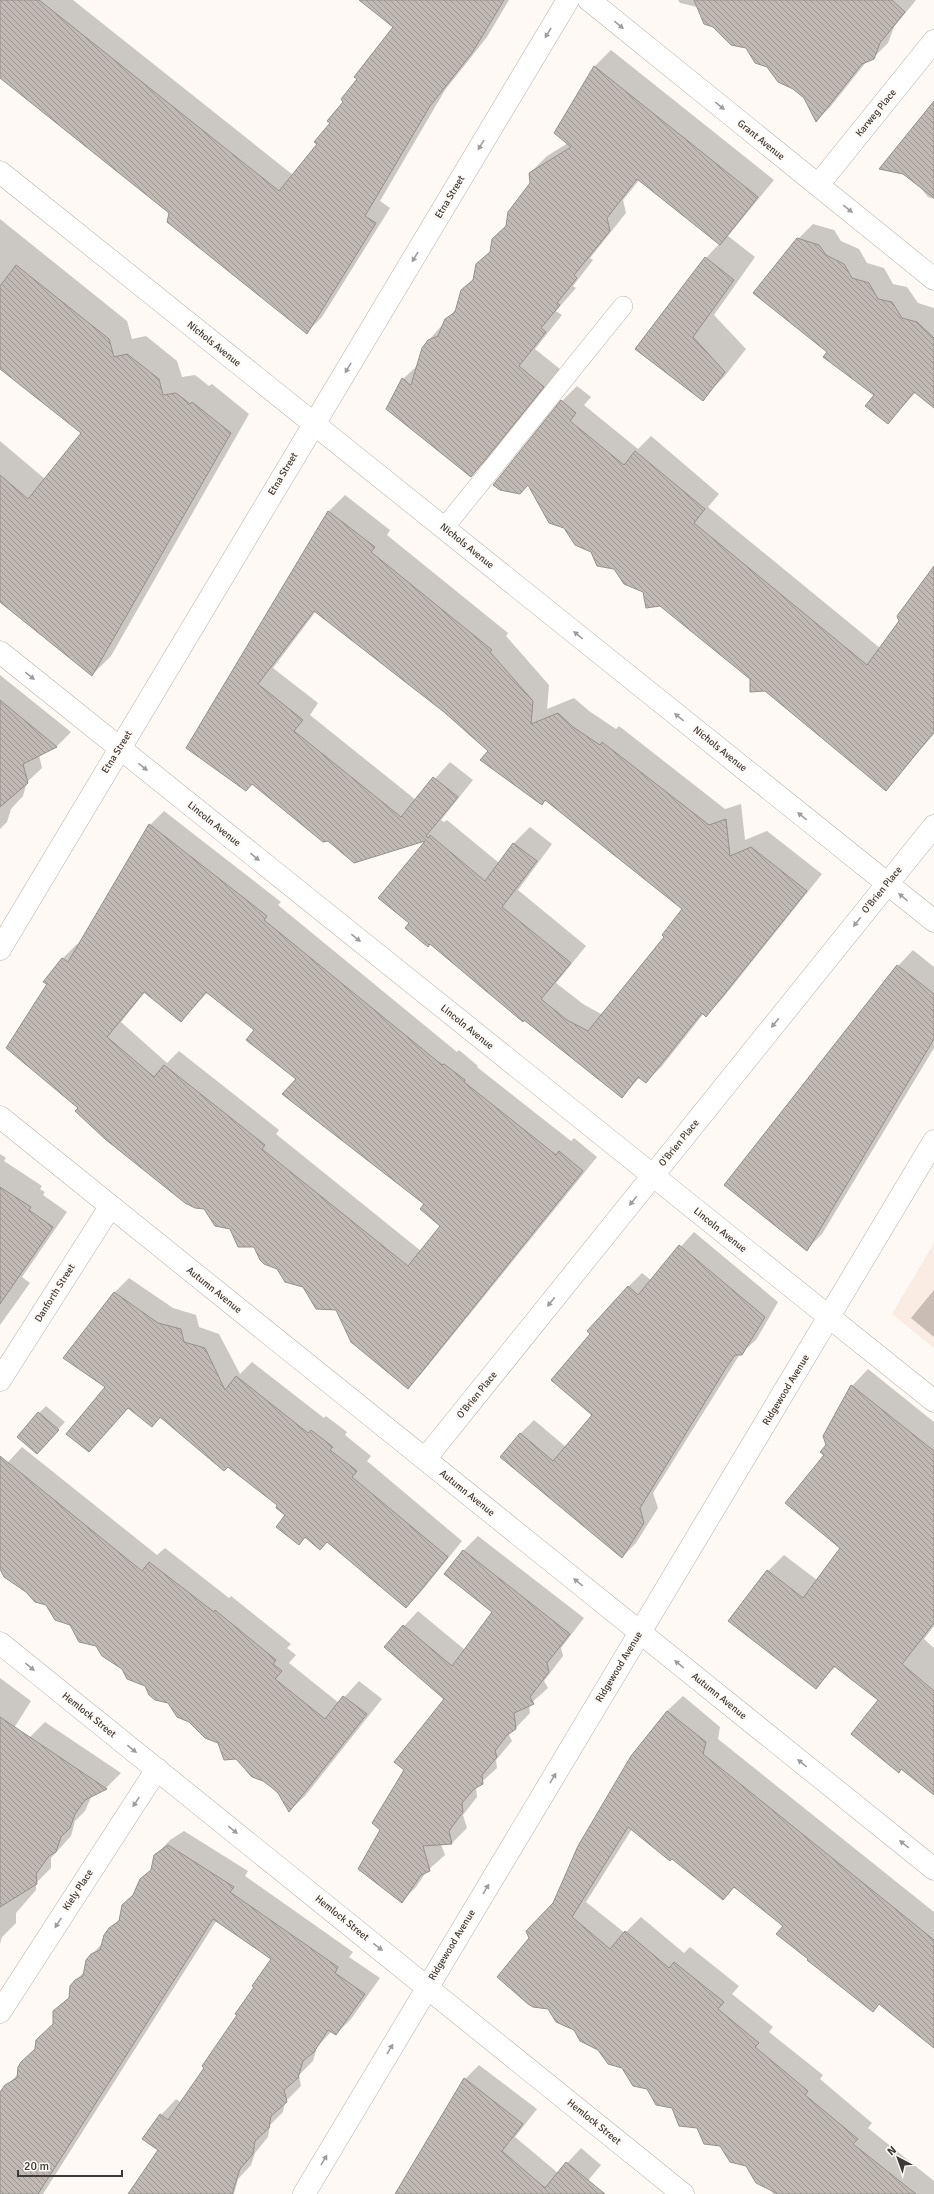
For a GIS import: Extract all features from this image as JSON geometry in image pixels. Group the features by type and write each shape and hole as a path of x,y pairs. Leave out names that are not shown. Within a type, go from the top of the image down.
{"street":[{"name":"Etna Street","path":"0,949 568,0"},
{"name":"Grant Avenue","path":"589,0 934,279"},
{"name":"Karweg Place","path":"818,185 934,41"},
{"name":"Nichols Avenue","path":"0,172 934,922"},
{"name":"Lincoln Avenue","path":"0,652 934,1401"},
{"name":"O'Brien Place","path":"425,1459 934,826"},
{"name":"Autumn Avenue","path":"0,1117 934,1869"},
{"name":"Ridgewood Avenue","path":"304,2194 934,1141"},
{"name":"Danforth Street","path":"0,1380 110,1207"},
{"name":"Hemlock Street","path":"0,1643 428,1986 683,2194"},
{"name":"Kiely Place","path":"0,2012 157,1769"}],"lane":[{"path":"444,528 623,306"}],"shaded area":[{"path":"934,1243 934,1348 892,1314"}],"building":[{"path":"0,0 39,0 279,191 317,144 314,142 330,123 327,121 343,102 341,99 357,79 354,77 393,27 359,0 504,0 472,53 430,106 365,216 376,223 307,334 167,222 169,213 0,78"},
{"path":"694,0 892,0 905,12 880,43 874,59 862,64 816,122 804,98 793,89 778,82 767,67 755,63 746,48 731,45 713,27 704,24"},
{"path":"594,66 758,197 720,245 637,179 607,218 610,231 574,275 577,278 557,303 560,305 541,328 546,332 519,366 544,387 471,477 386,409 402,378 411,385 422,348 428,340 438,336 445,319 455,312 461,290 473,280 476,264 490,252 492,239 506,226 508,212 530,183 529,173 571,147 554,133"},
{"path":"934,101 934,198 903,174 879,169"},
{"path":"797,238 819,245 826,255 844,264 852,278 869,283 878,299 892,302 902,318 917,322 934,338 934,408 914,392 888,424 865,406 874,395 823,357 827,352 753,293"},
{"path":"705,257 734,280 693,337 725,372 703,401 635,349"},
{"path":"16,265 109,339 114,357 127,354 159,379 163,395 176,393 190,404 192,402 231,433 92,676 0,602 0,475 28,499 81,433 0,369 0,286"},
{"path":"561,400 576,413 570,421 624,465 635,451 705,509 694,523 867,665 899,621 897,616 934,566 934,732 886,791 765,691 750,692 750,679 660,606 646,608 643,592 624,584 614,569 597,566 591,552 575,545 564,528 549,523 528,485 520,494 500,490 493,485"},
{"path":"328,511 375,547 371,552 492,650 490,652 533,701 531,724 558,713 573,727 600,745 602,742 709,825 726,819 730,856 751,847 807,891 706,1017 702,1013 646,1083 638,1077 622,1098 524,1020 523,1022 430,944 428,947 405,928 409,923 378,898 425,841 354,863 328,841 323,842 252,784 246,791 186,748","holes":["314,611 444,712 488,751 480,760 542,805 545,800 682,909 662,935 664,937 588,1031 567,1020 541,999 571,963 502,907 537,861 513,843 485,881 430,835 428,838 426,836 458,797 433,777 401,817 294,731 303,720 258,684"]},
{"path":"0,700 57,747 23,764 28,783 0,807"},
{"path":"149,824 267,916 264,920 442,1065 444,1064 465,1080 464,1082 556,1155 559,1151 583,1171 408,1389 351,1342 336,1310 316,1309 303,1287 285,1282 277,1269 264,1264 260,1260 254,1247 238,1247 230,1229 215,1226 204,1209 195,1208 185,1203 105,1139 75,1111 78,1108 6,1048 47,984 43,982 62,958 68,962","holes":["144,992 181,1022 206,992 254,1030 246,1040 296,1079 282,1094 424,1204 420,1209 440,1226 408,1266 262,1149 265,1145 164,1065 154,1077 107,1037"]},
{"path":"897,965 934,994 934,1039 807,1251 724,1185"},
{"path":"0,1187 31,1207 29,1210 53,1227 0,1304"},
{"path":"679,1245 765,1317 742,1355 735,1355 726,1368 640,1508 644,1523 622,1558 500,1457 520,1433 553,1461 592,1415 551,1380 590,1334 587,1331 628,1286 638,1295"},
{"path":"114,1292 158,1323 181,1329 184,1342 205,1348 225,1390 236,1376 308,1433 311,1430 333,1447 330,1450 357,1471 352,1477 448,1557 406,1608 327,1542 320,1550 305,1537 299,1545 276,1527 285,1515 276,1508 277,1505 228,1467 224,1471 160,1417 152,1427 128,1408 89,1452 66,1434 105,1387 63,1358"},
{"path":"851,1385 934,1451 934,1623 902,1664 934,1691 934,1795 901,1769 899,1773 851,1734 878,1700 834,1666 816,1689 728,1621 767,1570 803,1598 840,1548 785,1503 824,1455 820,1452 826,1445 823,1436"},
{"path":"38,1412 59,1430 37,1454 17,1437"},
{"path":"0,1456 142,1571 149,1562 214,1612 215,1610 276,1660 273,1664 282,1671 275,1679 325,1719 343,1696 367,1714 289,1812 278,1793 263,1781 252,1777 236,1759 224,1760 218,1743 205,1738 189,1722 177,1717 168,1703 155,1700 149,1695 145,1686 127,1679 122,1669 102,1656 96,1646 79,1642 70,1625 55,1620 46,1605 35,1602 26,1592 4,1577 0,1569"},
{"path":"463,1550 570,1634 547,1663 549,1672 530,1697 534,1704 514,1713 516,1729 507,1735 495,1751 497,1757 482,1775 483,1784 474,1789 462,1803 463,1812 449,1831 452,1844 423,1846 430,1871 421,1875 402,1903 358,1869 380,1830 372,1823 404,1770 394,1762 444,1699 384,1647 403,1625 452,1666 492,1612 444,1574"},
{"path":"667,1711 706,1742 703,1754 934,1940 934,2048 879,2004 873,2012 807,1960 808,1959 776,1934 783,1926 734,1887 723,1900 672,1859 670,1861 628,1827 572,1917 610,1949 625,1931 669,1968 674,1962 724,2002 718,2009 759,2043 755,2047 808,2091 805,2095 858,2139 853,2144 916,2194 778,2194 756,2183 746,2166 730,2162 720,2146 704,2144 697,2128 679,2126 672,2108 656,2105 647,2089 633,2086 622,2068 608,2064 598,2050 580,2041 574,2030 556,2022 548,2009 533,2007 528,2004 497,1977 529,1938 526,1931 553,1903 578,1846 631,1756"},
{"path":"0,1717 107,1789 85,1800 75,1814 70,1828 61,1837 56,1852 49,1856 36,1874 37,1884 0,1907"},
{"path":"168,1845 234,1887 230,1892 338,1967 335,1973 365,1994 336,2035 328,2030 314,2052 303,2061 298,2078 284,2090 287,2102 271,2116 269,2128 255,2141 253,2154 240,2169 232,2194 128,2194 158,2150 142,2139 160,2114 168,2120 204,2068 202,2066 237,2015 235,2014 271,1959 213,1919 38,2194 0,2194 0,2092 5,2085 17,2078 18,2067 21,2062 35,2049 36,2040 53,2024 53,2011 69,1998 70,1986 75,1980 83,1976 86,1960 91,1954 100,1950 104,1935 109,1928 119,1921 122,1905 133,1895 140,1879 151,1870 154,1855"},
{"path":"464,2078 523,2124 502,2151 545,2188 566,2162 605,2194 395,2194"}]}
